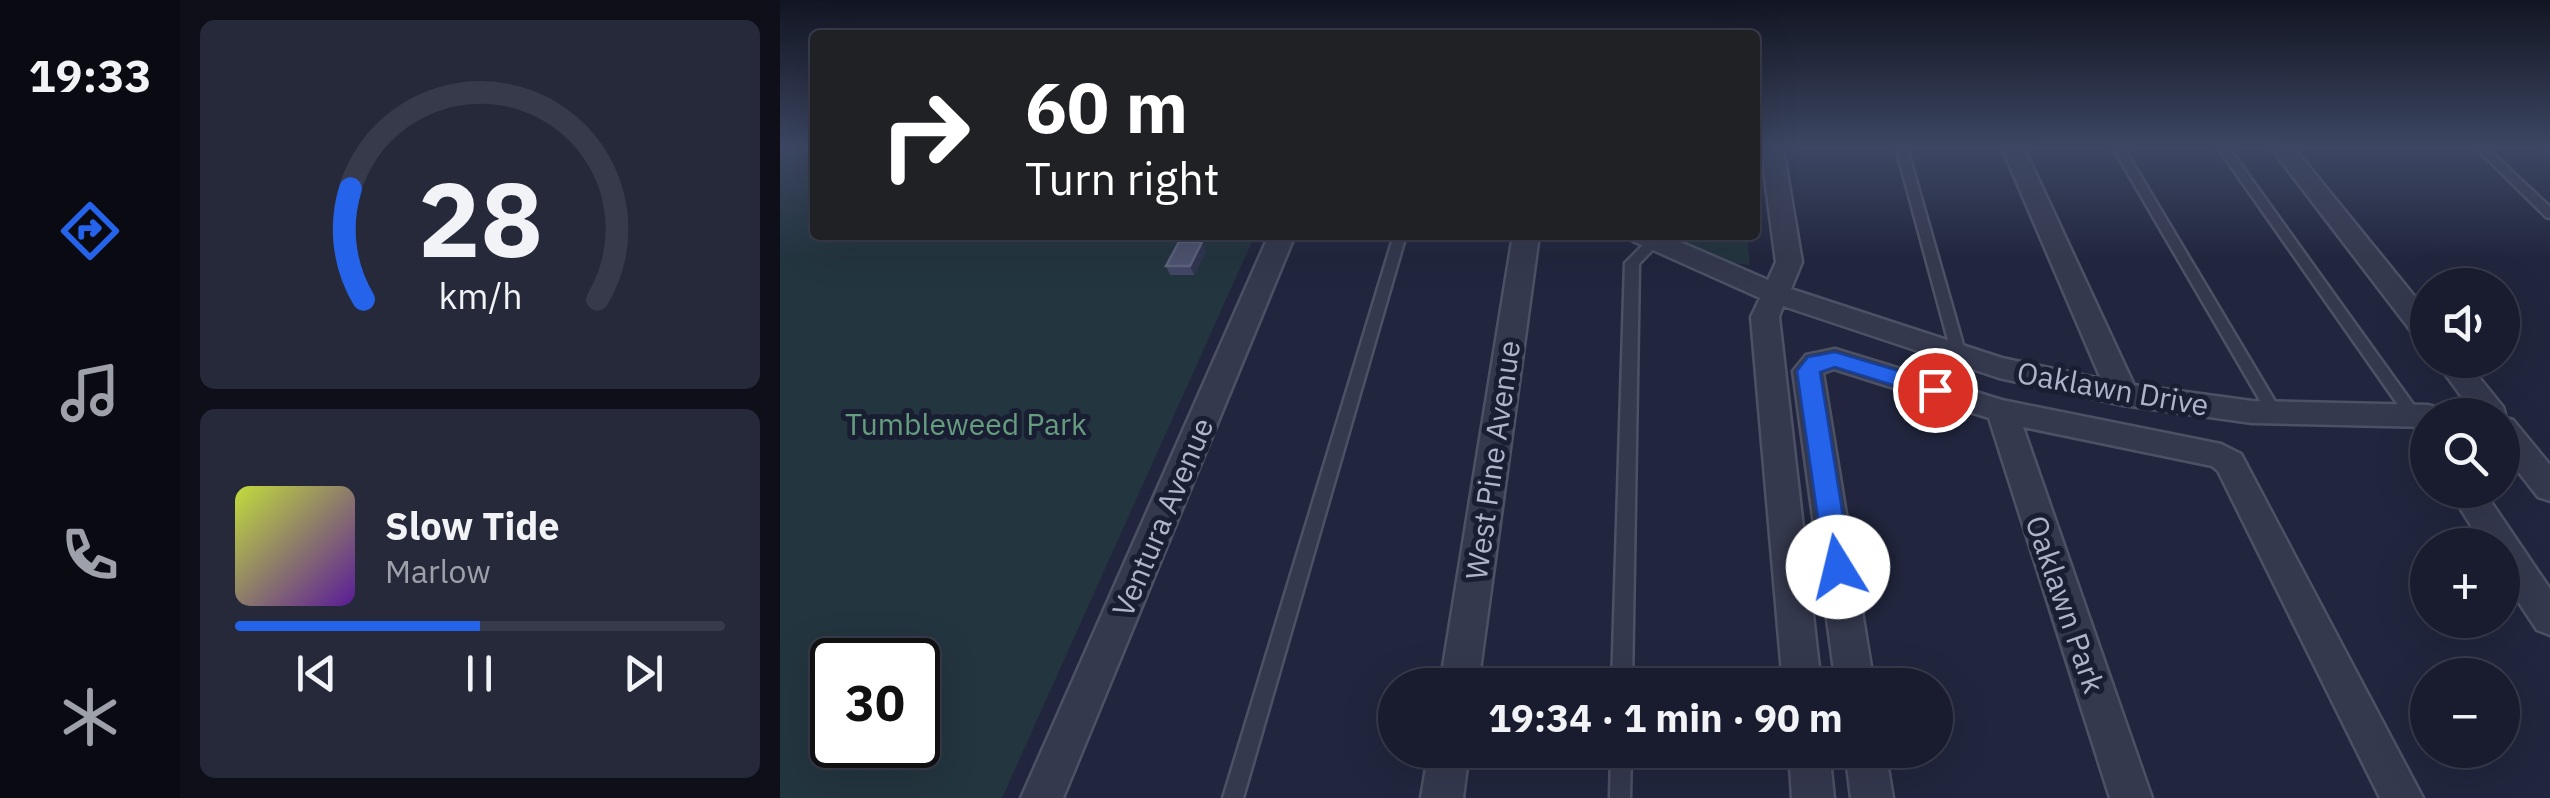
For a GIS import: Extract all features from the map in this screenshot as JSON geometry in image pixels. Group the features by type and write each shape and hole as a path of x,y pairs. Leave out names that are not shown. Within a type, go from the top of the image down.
{"street":[{"path":"1778,185 1789,262 1766,317 1800,668"},
{"path":"2030,185 2123,394"},
{"path":"2311,185 2410,310"},
{"name":"Ventura Avenue","path":"1042,798 1280,240"},
{"name":"West Pine Avenue","path":"1462,668 1525,240"},
{"name":"Oaklawn Drive","path":"1653,240 1773,293 1998,368 2123,394 2274,412 2410,415"},
{"path":"1852,668 1808,371 1816,362 1835,360 2002,410 2203,449 2230,463 2402,798"},
{"name":"Oaklawn Park","path":"2002,410 2131,798"},
{"path":"2520,454 2550,488"},
{"path":"2520,573 2550,619"},
{"path":"1442,798 1446,768"},
{"path":"1810,768 1813,798"},
{"path":"1868,768 1872,798"}],"lane":[{"path":"1911,185 1958,355"},
{"path":"2140,185 2274,412"},
{"path":"2250,185 2410,402"},
{"path":"2520,185 2550,214"},
{"path":"1233,798 1399,240"},
{"path":"1622,668 1632,263 1647,240"},
{"path":"1620,798 1621,768"}],"green space":[{"name":"Tumbleweed Park","path":"780,185 810,185 810,240 1253,240 1002,798 780,798"},
{"path":"1661,240 1748,240 1750,265 1688,258"}],"building":[{"path":"1179,242 1202,242 1190,266 1166,266"}],"route":[{"path":"1838,567 1808,371 1816,362 1835,360 1935,390"}]}
